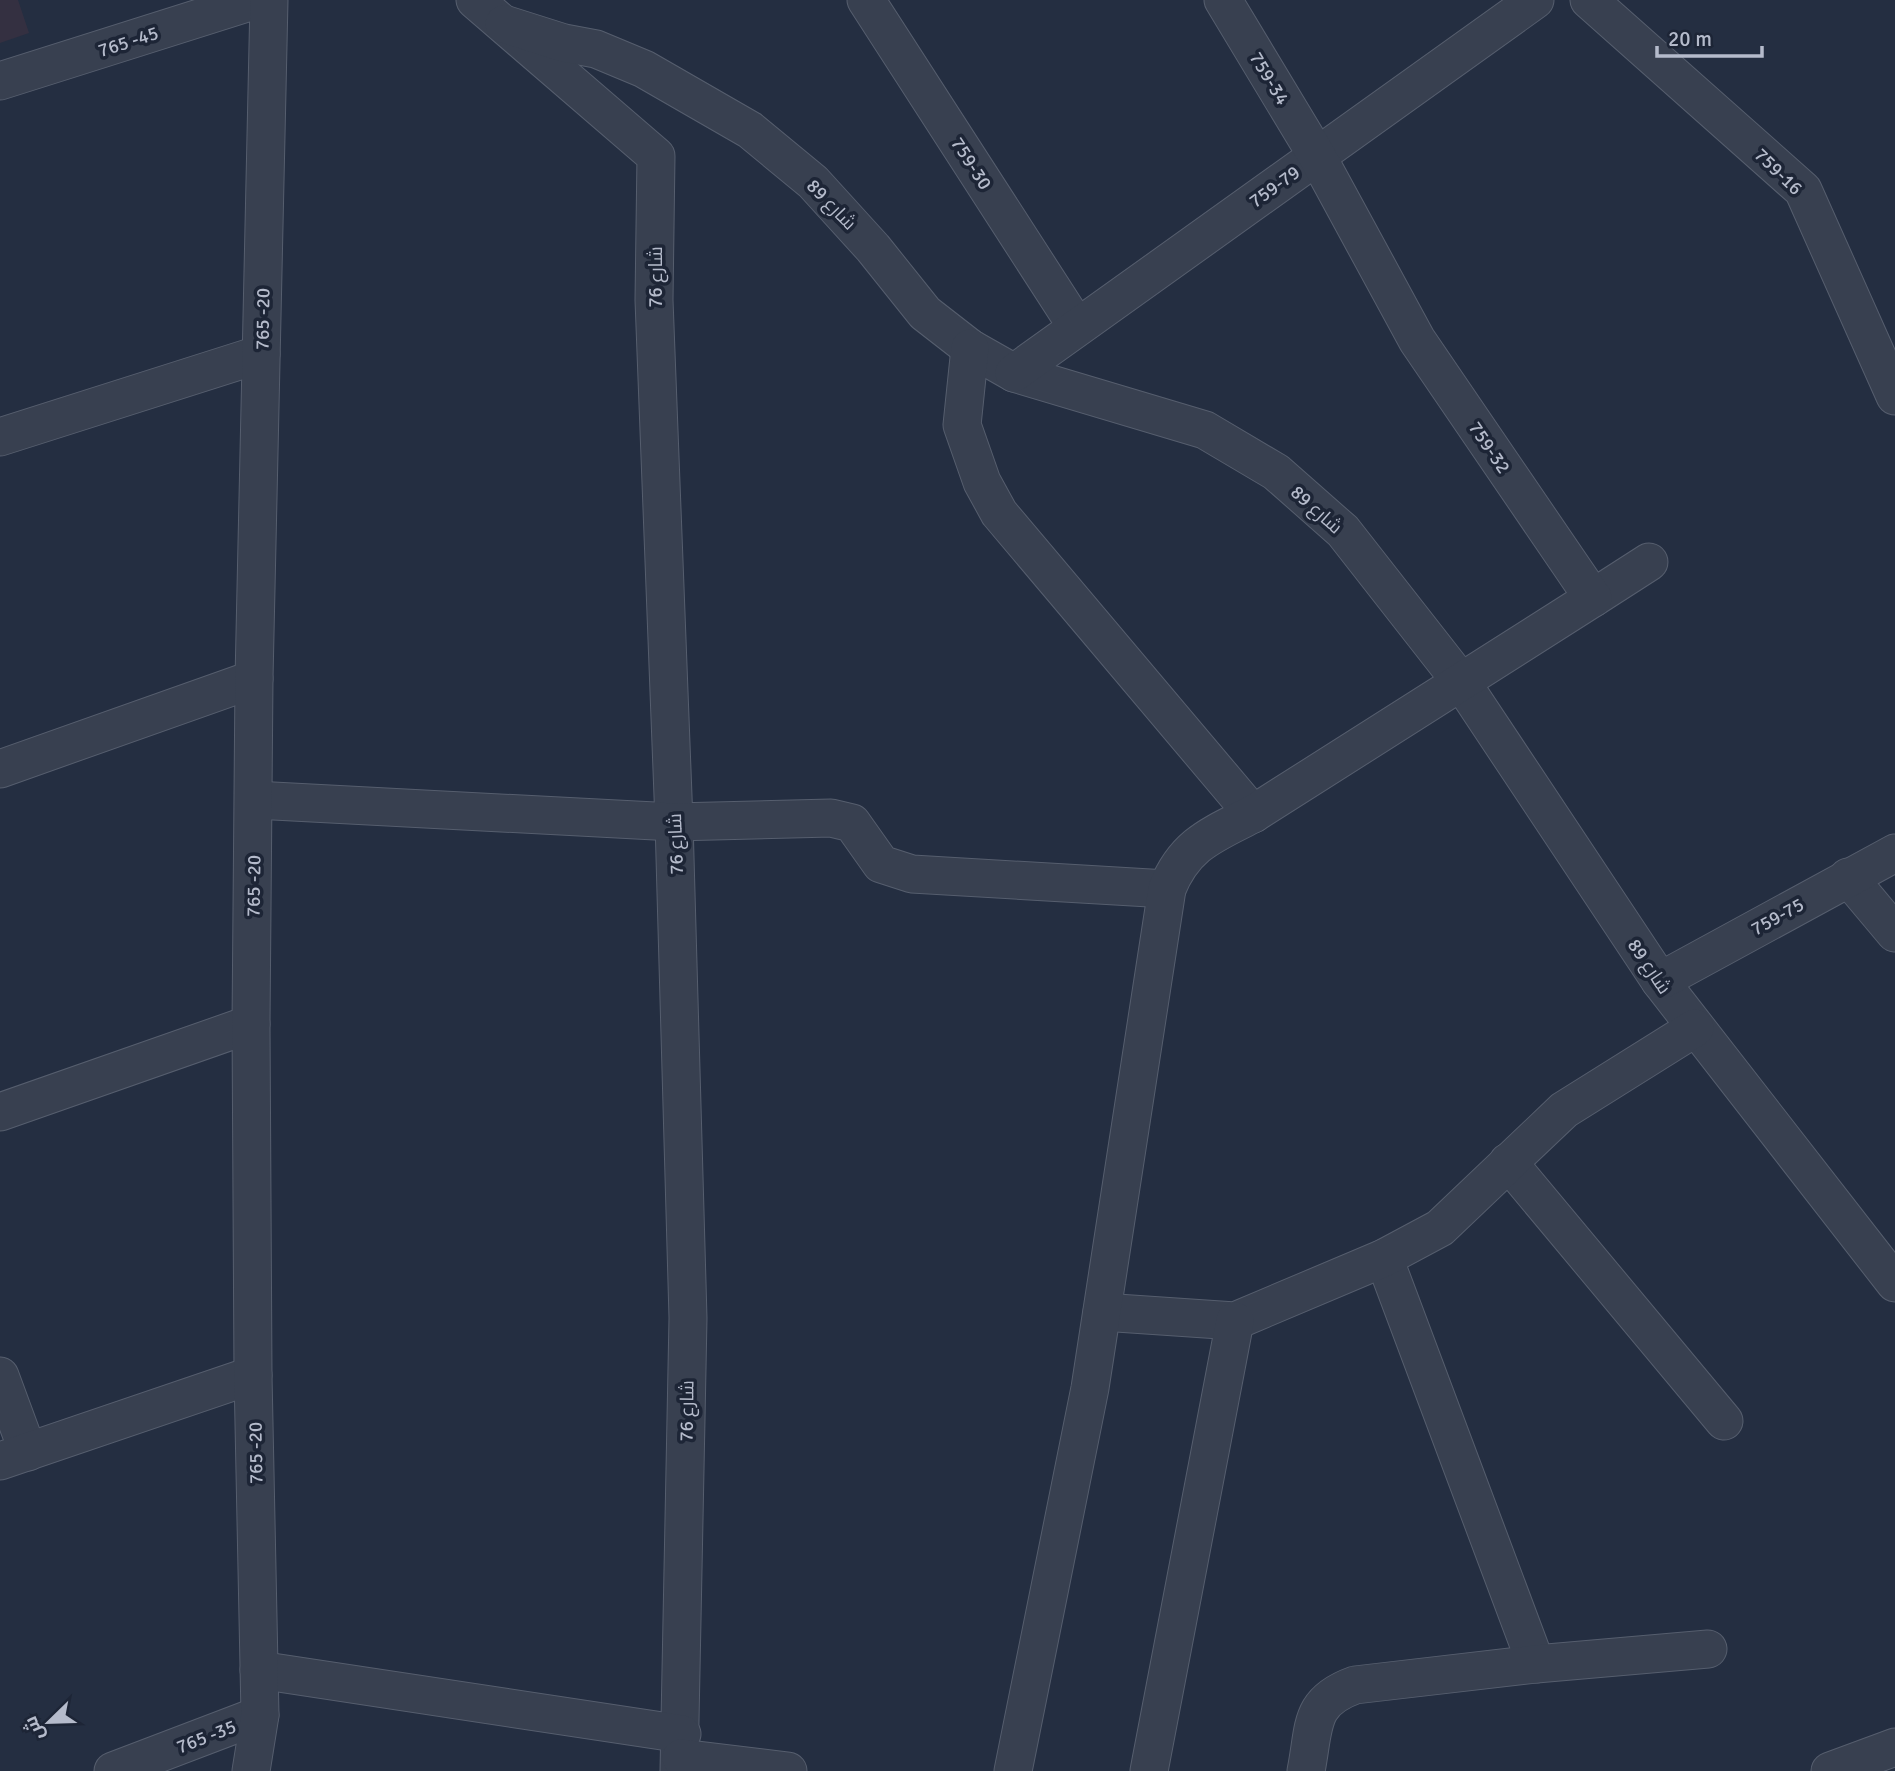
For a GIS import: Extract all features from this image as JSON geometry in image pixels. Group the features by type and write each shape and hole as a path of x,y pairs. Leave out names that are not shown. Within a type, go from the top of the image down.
{"street":[{"name":"765 -45","path":"0,81 256,0"},
{"name":"765 -20","path":"251,1771 260,1715 253,1376 251,1024 254,679 269,0"},
{"name":"شارع 76","path":"475,0 656,156 654,300 674,822 688,1318 680,1754"},
{"name":"759-30","path":"866,0 1077,327"},
{"name":"759-34","path":"1223,0 1317,156"},
{"name":"759-79","path":"1014,373 1535,0"},
{"name":"759-16","path":"1589,0 1802,190 1892,378"},
{"name":"شارع 89","path":"504,24 596,50 644,69 750,130 813,182 873,247 925,313 970,348 1014,373 1205,430 1276,472 1343,531 1462,683 1660,981 1895,1283"},
{"name":"759-32","path":"1317,156 1418,340 1593,598"},
{"path":"970,348 962,425 982,482 999,513 1253,814"},
{"path":"0,437 261,354"},
{"path":"1013,1771 1090,1388 1167,889 1175,868 1196,844 1253,814 1649,562"},
{"path":"0,769 254,679"},
{"path":"254,800 674,822 831,818 852,823 881,864 912,874 1167,889"},
{"name":"759-75","path":"1660,981 1895,853"},
{"path":"1848,877 1895,933"},
{"path":"0,1111 251,1024"},
{"path":"1102,1312 1235,1321 1384,1258 1440,1228 1564,1110 1695,1028"},
{"path":"1508,1162 1724,1421"},
{"path":"1384,1258 1536,1664"},
{"path":"1149,1771 1235,1321"},
{"path":"0,1376 14,1457 253,1376"},
{"path":"1306,1771 1320,1706 1331,1693 1355,1685 1708,1648"},
{"path":"259,1670 680,1754 788,1771"},
{"name":"765 -35","path":"113,1771 260,1715"},
{"path":"1830,1771 1895,1747"}],"shaded area":[{"path":"0,0 18,0 29,33 0,43"}]}
